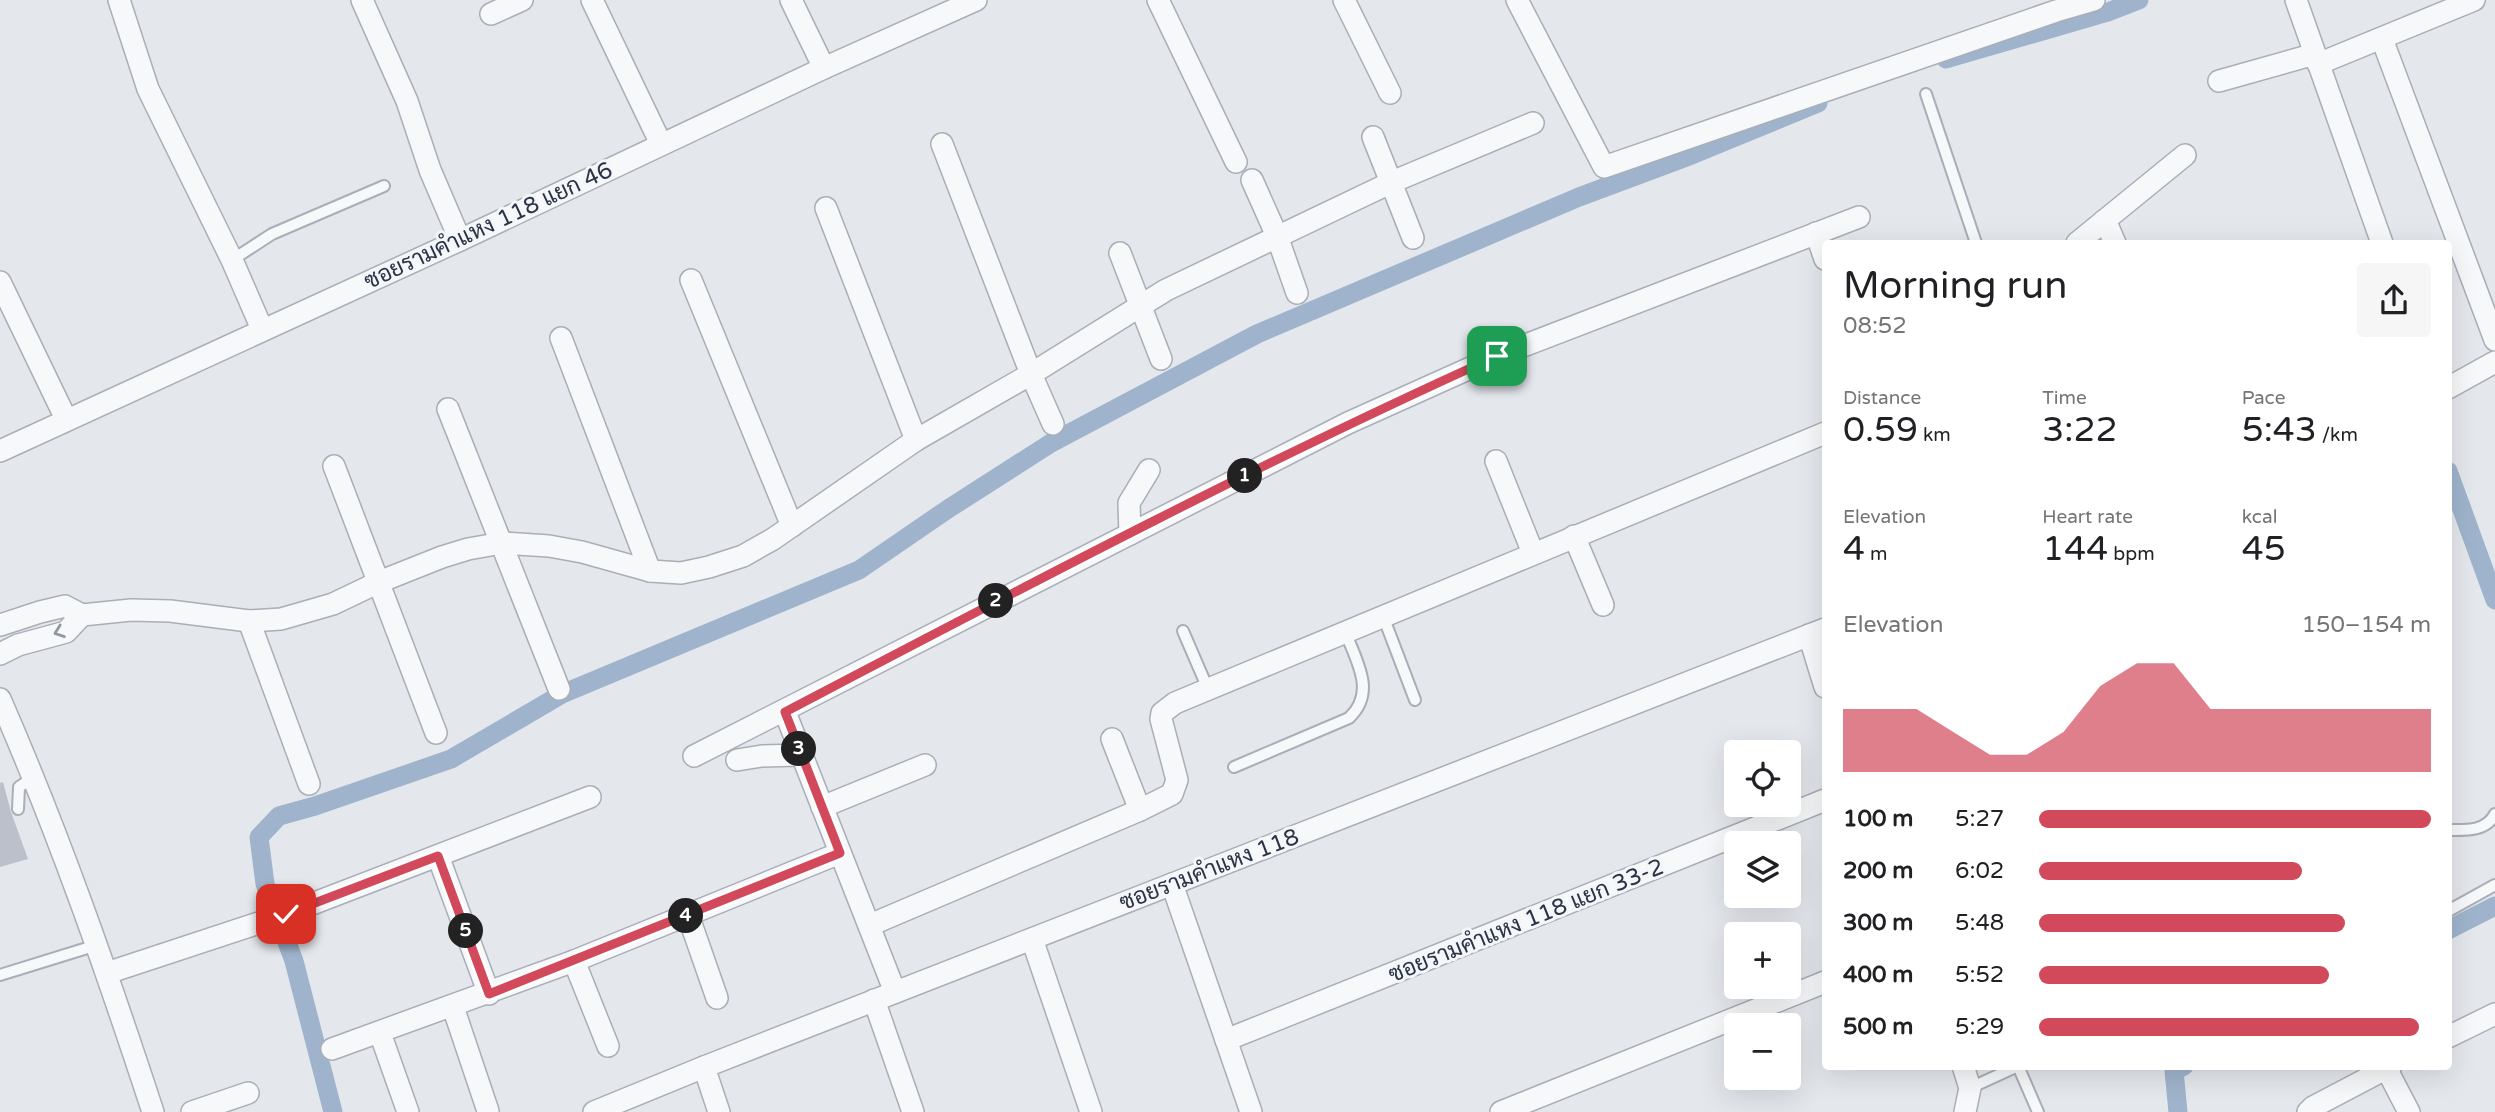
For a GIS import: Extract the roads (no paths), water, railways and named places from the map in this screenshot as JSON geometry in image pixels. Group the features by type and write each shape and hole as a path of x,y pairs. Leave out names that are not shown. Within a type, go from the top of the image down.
{"street":[{"path":"119,0 148,89 232,260 262,329"},
{"path":"362,0 407,101 430,170 460,240"},
{"path":"491,14 522,0"},
{"path":"592,0 660,144"},
{"path":"791,0 824,68"},
{"name":"ซอยรามคำแหง 118 แยก 46","path":"0,451 976,0"},
{"path":"1158,0 1236,162"},
{"path":"1344,0 1390,93"},
{"path":"1517,0 1604,167 2069,3"},
{"path":"2296,0 2381,240"},
{"path":"2218,81 2344,53 2474,0"},
{"path":"2382,39 2495,340"},
{"path":"0,625 65,606 82,615 131,610 170,611 249,621 281,619 311,612 455,553 502,543 550,546 650,571 681,573 743,556 792,526 916,440 1031,374 1166,290 1392,182 1533,122"},
{"path":"1373,137 1413,238"},
{"path":"942,144 1031,374 1054,424"},
{"path":"2081,240 2185,155"},
{"path":"1252,180 1297,293"},
{"path":"826,208 916,440"},
{"path":"694,756 1348,423 1497,356 1858,217"},
{"path":"2105,220 2114,240"},
{"path":"1816,233 1822,250"},
{"path":"1121,253 1161,359"},
{"path":"691,280 792,526"},
{"path":"0,282 66,419"},
{"path":"561,338 650,571"},
{"path":"2452,386 2495,362"},
{"path":"448,409 559,688"},
{"path":"870,925 1172,794 1177,780 1163,728 1162,713 1175,703 1822,434"},
{"path":"1496,461 1533,553"},
{"path":"334,466 436,733"},
{"path":"1130,534 1129,503 1149,470"},
{"path":"1574,536 1602,605"},
{"path":"0,654 19,645 66,632 82,615"},
{"path":"249,621 309,784"},
{"path":"1817,632 1822,666"},
{"name":"ซอยรามคำแหง 118","path":"594,1112 1817,632"},
{"path":"0,699 7,733 34,777 97,945 153,1112"},
{"path":"785,712 895,992"},
{"path":"1112,739 1140,810"},
{"path":"737,760 773,755 801,755"},
{"path":"822,807 925,765"},
{"path":"107,974 286,914 590,797"},
{"name":"ซอยรามคำแหง 118 แยก 33-2","path":"1226,1040 1822,801"},
{"path":"331,1049 489,994 840,853"},
{"path":"438,856 489,994"},
{"path":"1172,884 1251,1112"},
{"path":"688,915 717,998"},
{"path":"1032,939 1091,1112"},
{"path":"574,961 608,1046"},
{"path":"1501,1112 1822,983"},
{"path":"874,1000 913,1112"},
{"path":"453,1007 488,1111"},
{"path":"2452,1035 2495,1014"},
{"path":"380,1033 408,1112"},
{"path":"704,1067 719,1112"},
{"path":"1965,1070 1970,1088 1965,1112"},
{"path":"2308,1112 2383,1070"},
{"path":"2390,1070 2409,1112"},
{"path":"192,1112 248,1093"}],"lane":[{"path":"1926,94 1975,240"},
{"path":"232,260 272,234 384,186"},
{"path":"1383,616 1415,700"},
{"path":"1234,766 1349,718 1357,710 1365,686 1345,631"},
{"path":"1183,632 1208,689"},
{"path":"18,810 19,787 34,777"},
{"path":"2452,830 2474,830 2492,820 2495,814"},
{"path":"2452,908 2495,885"},
{"path":"0,975 97,945"},
{"path":"1970,1088 2009,1070"},
{"path":"2020,1070 2038,1112"}],"waterway":[{"path":"1946,59 2108,12 2139,0"},
{"path":"333,1112 294,961 265,884 259,837 279,816 451,759 562,694 859,570 1051,443 1257,334 1579,197 1689,156 1818,103"},
{"path":"2452,482 2495,600"},
{"path":"2452,928 2495,906"},
{"path":"2176,1070 2178,1112"}]}
